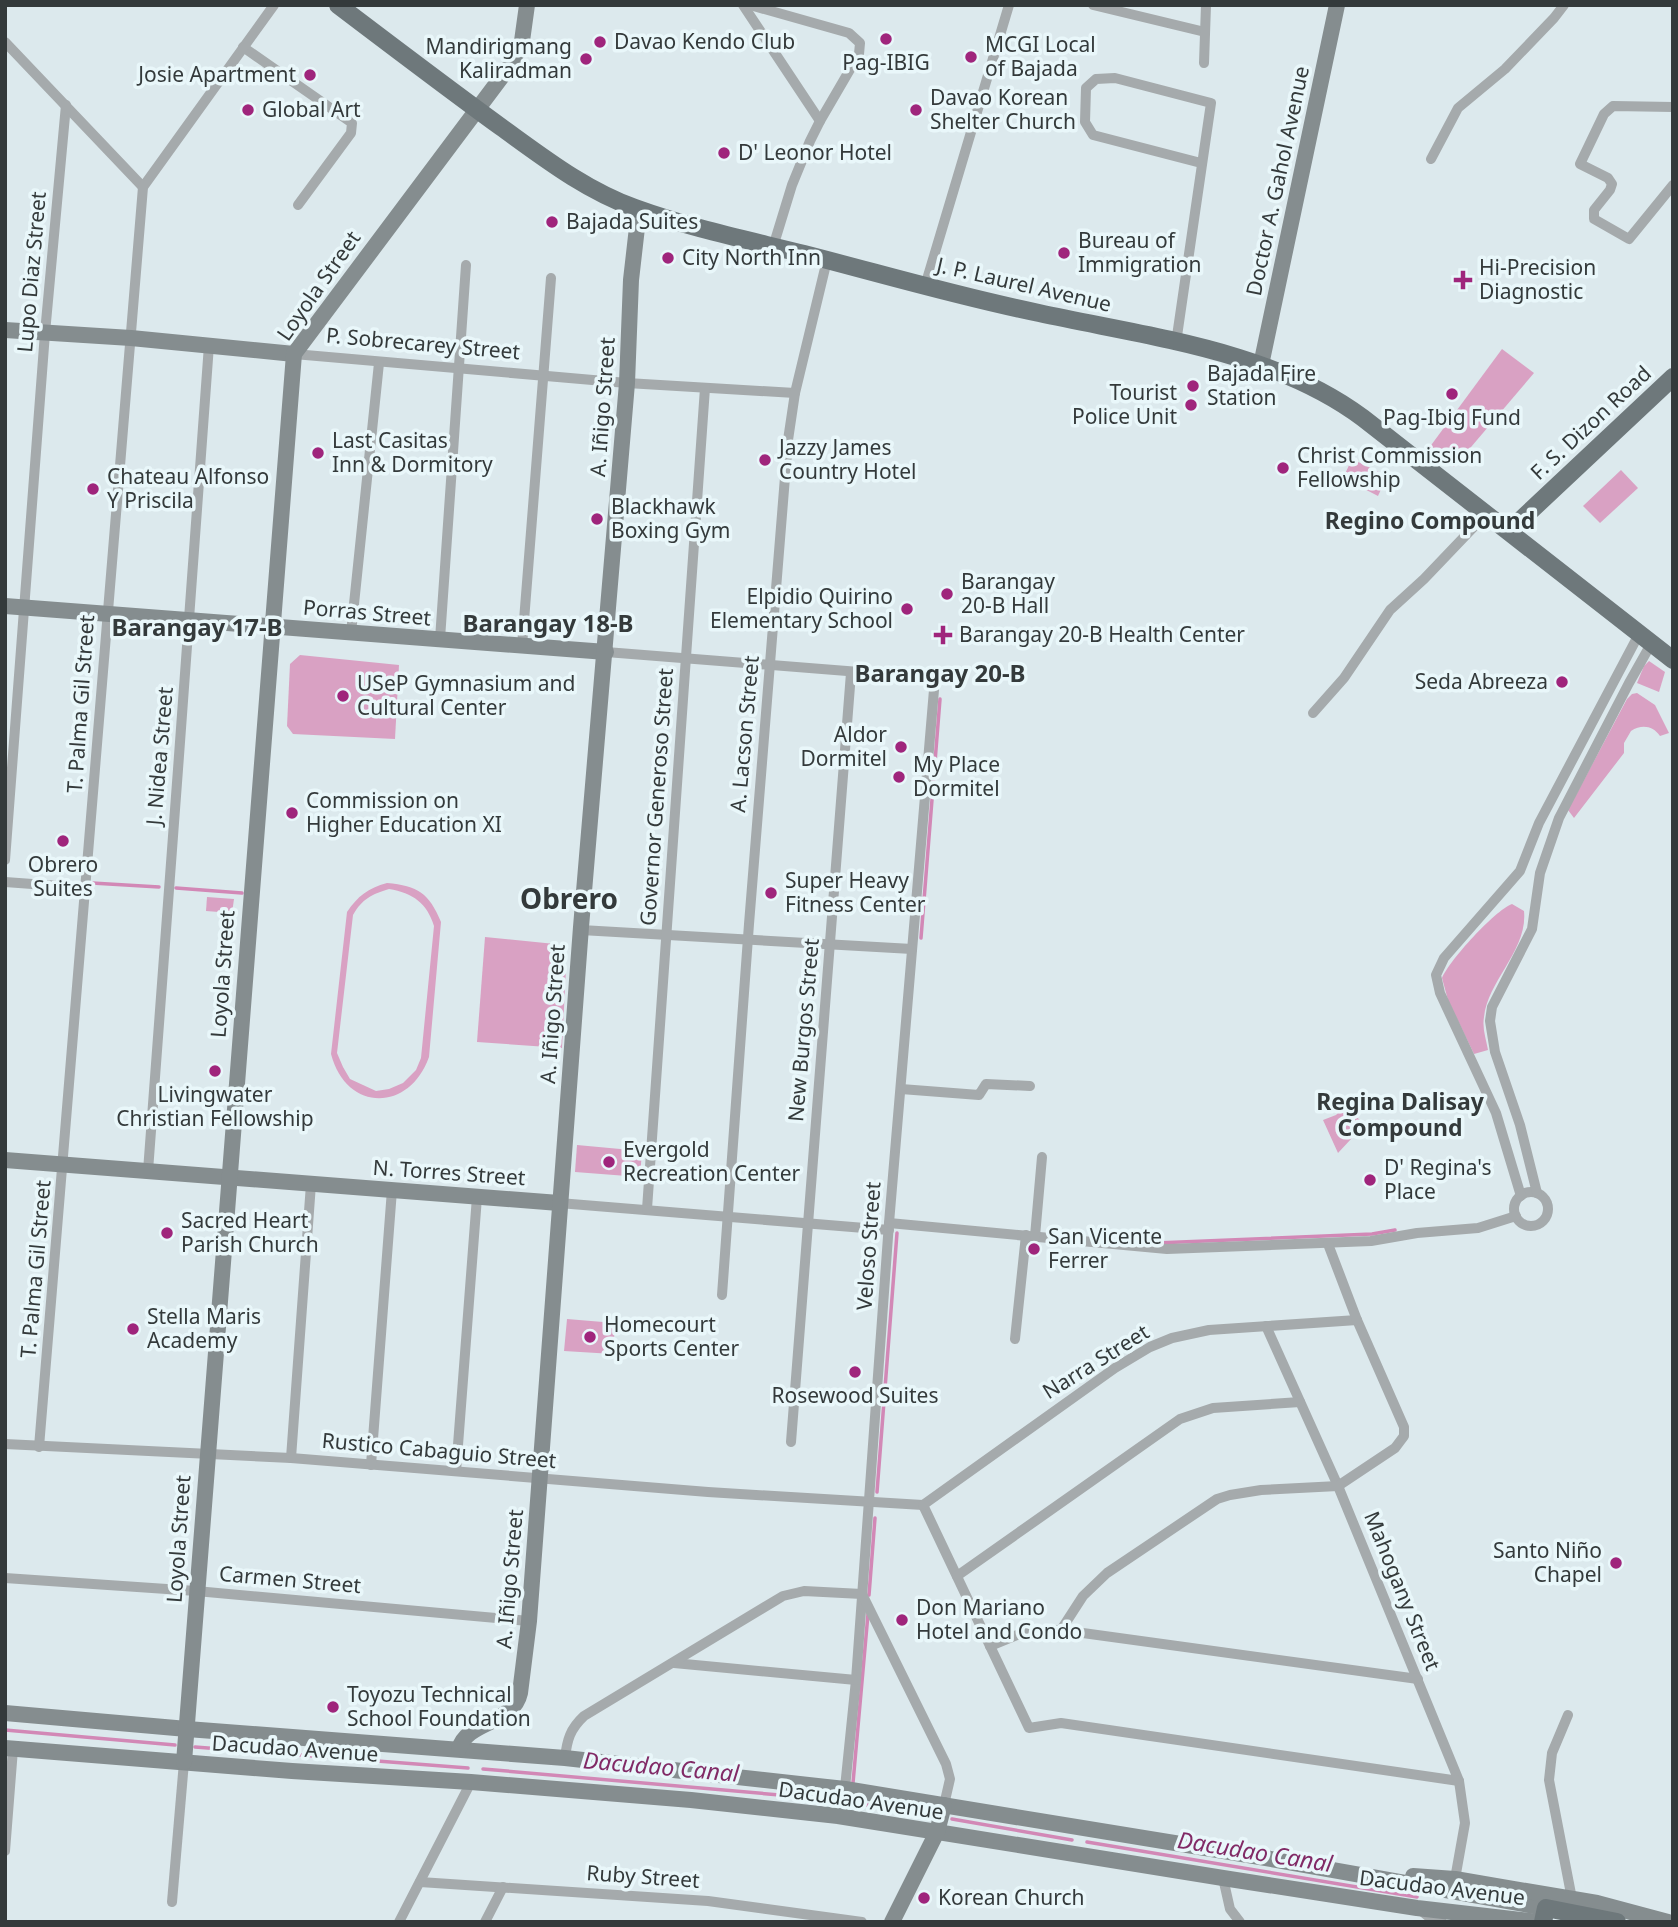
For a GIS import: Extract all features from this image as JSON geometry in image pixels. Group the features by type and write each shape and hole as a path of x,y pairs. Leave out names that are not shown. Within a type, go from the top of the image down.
{"main road":[{"name":"J. P. Laurel Avenue","path":"338,5 477,110 586,186 612,200 773,247 1026,311 1176,343 1261,365 1291,376 1351,409 1673,660"},
{"name":"Loyola Street","path":"184,1762 294,354 518,52 525,29 527,5"},
{"name":"Doctor A. Gahol Avenue","path":"1261,365 1336,5"},
{"name":"A. Iñigo Street","path":"459,1749 466,1735 509,1712 516,1704 520,1693 529,1620 559,1203 606,652 639,210"},
{"name":"P. Sobrecarey Street","path":"5,330 131,338 294,354"},
{"name":"F. S. Dizon Road","path":"1509,531 1673,377"},
{"name":"Porras Street","path":"5,606 606,652"},
{"name":"N. Torres Street","path":"5,1160 559,1203"},
{"name":"Dacudao Avenue","path":"5,1713 565,1758 845,1789 1394,1880 1552,1914"},
{"name":"Dacudao Avenue","path":"9,1749 691,1800 842,1817 1417,1908 1552,1914 1626,1909 1668,1922"},
{"path":"892,1922 937,1832 944,1805"},
{"path":"1083,1856 1087,1828"},
{"name":"Dacudao Avenue","path":"1394,1880 1417,1875 1455,1879 1552,1914"},
{"path":"1552,1914 1616,1922"}],"street":[{"path":"5,42 143,187 274,5"},
{"path":"743,5 820,121"},
{"path":"750,5 849,33 860,43 859,54 820,121 802,160 773,247"},
{"path":"925,286 1009,5"},
{"path":"1093,5 1130,10 1205,32"},
{"path":"1204,63 1206,5"},
{"path":"1431,159 1458,108 1505,69 1554,19 1564,5"},
{"path":"243,47 352,123 351,133 298,205"},
{"path":"1176,343 1211,103 1115,78 1096,79 1086,88 1085,122 1093,135 1201,163"},
{"name":"Lupo Diaz Street","path":"5,860 45,333 66,105"},
{"path":"1673,107 1667,109 1617,106 1608,109 1580,164 1608,178 1612,184 1594,210 1594,219 1629,239 1673,185"},
{"name":"T. Palma Gil Street","path":"39,1447 143,187"},
{"name":"A. Lacson Street","path":"722,1295 788,440 795,393 827,260"},
{"path":"440,639 466,265"},
{"path":"522,646 551,278"},
{"name":"J. Nidea Street","path":"148,1171 167,893 191,619 209,345"},
{"name":"P. Sobrecarey Street","path":"294,354 627,383 795,393"},
{"path":"351,633 379,363"},
{"name":"Governor Generoso Street","path":"647,1209 705,388"},
{"path":"1313,713 1344,678 1390,610 1424,579 1487,513"},
{"path":"1538,1193 1521,1196 1515,1205 1516,1216 1524,1224 1530,1225 1544,1220 1548,1212 1547,1203 1538,1193 1523,1134 1495,1052 1491,1029 1492,1007 1532,929 1540,873 1559,818 1629,683 1645,639"},
{"path":"1521,1196 1496,1113 1440,993 1436,975 1438,967 1451,948 1520,871 1539,823 1645,639"},
{"name":"Porras Street","path":"606,652 935,678"},
{"name":"New Burgos Street","path":"791,1442 851,673"},
{"name":"Veloso Street","path":"842,1817 856,1680 889,1227 935,678"},
{"path":"5,882 87,888"},
{"path":"581,930 912,949"},
{"path":"1472,1060 1495,1052"},
{"path":"901,1089 979,1095 986,1084 1030,1086"},
{"path":"1015,1339 1042,1157"},
{"path":"291,1458 311,1184"},
{"path":"371,1465 392,1190"},
{"path":"457,1471 478,1197"},
{"name":"N. Torres Street","path":"559,1203 807,1223 1030,1236 1142,1248 1328,1244 1478,1228 1516,1216"},
{"path":"1061,1630 1083,1596 1107,1573 1217,1499 1253,1491 1338,1486 1402,1441 1404,1427 1357,1320 1328,1244"},
{"name":"Narra Street","path":"923,1505 1105,1375 1150,1347 1190,1333 1357,1320"},
{"name":"Mahogany Street","path":"1266,1326 1338,1486 1459,1782 1465,1823 1455,1879"},
{"path":"957,1576 1180,1419 1213,1408 1300,1402"},
{"name":"Rustico Cabaguio Street","path":"5,1444 291,1458 762,1496 923,1505"},
{"path":"923,1505 1029,1728 1061,1723 1459,1782"},
{"name":"Carmen Street","path":"5,1578 196,1591 529,1620"},
{"path":"565,1758 567,1738 584,1716 783,1596 804,1591 862,1594 946,1764 950,1779 944,1805"},
{"path":"990,1646 1027,1632 1061,1630 1418,1679"},
{"path":"673,1663 856,1680"},
{"path":"1552,1914 1549,1780 1552,1754 1568,1715"},
{"path":"5,1851 9,1749"},
{"name":"Loyola Street","path":"172,1902 184,1762"},
{"path":"399,1922 471,1782"},
{"path":"1223,1878 1230,1909 1240,1922"},
{"name":"Ruby Street","path":"419,1882 708,1900 811,1919 862,1922"},
{"path":"485,1922 502,1887"},
{"path":"1417,1908 1430,1918 1442,1922"}],"shaded area":[{"path":"1502,349 1534,373 1454,467 1429,448"},
{"path":"1352,459 1387,476 1378,496 1343,478"},
{"path":"1621,470 1638,488 1600,523 1583,506"},
{"name":"USeP Gymnasium and Cultural Center","path":"300,655 399,665 395,739 293,734 287,726 290,664"},
{"path":"1649,661 1665,672 1659,692 1637,683"},
{"path":"1637,693 1655,705 1669,733 1660,736 1651,728 1643,727 1631,731 1624,743 1624,753 1574,818 1568,810 1627,699"},
{"path":"387,883 407,886 421,893 432,904 441,922 429,1057 420,1075 407,1088 393,1096 378,1098 363,1095 350,1087 339,1073 331,1054 347,912 364,893","holes":["389,889 418,900 434,926 421,1058 416,1070 403,1083 376,1091 350,1079 337,1053 353,915 360,905 373,895"]},
{"path":"207,897 234,899 232,913 206,911"},
{"path":"1512,904 1524,911 1524,925 1514,952 1487,1003 1484,1025 1488,1050 1474,1054 1448,1000 1442,978 1473,937 1504,908"},
{"path":"485,937 555,944 566,968 562,1048 477,1042"},
{"path":"1344,1107 1365,1124 1338,1153 1323,1120 1336,1115"},
{"name":"Evergold Recreation Center","path":"577,1145 642,1151 640,1177 575,1172"},
{"name":"Homecourt Sports Center","path":"567,1319 615,1323 613,1354 564,1351"}],"waterway":[{"path":"921,938 940,699"},
{"path":"92,883 159,887"},
{"path":"176,888 242,893"},
{"path":"1156,1243 1372,1234 1395,1230"},
{"path":"877,1492 897,1233"},
{"path":"869,1595 875,1518"},
{"path":"853,1783 868,1614"},
{"name":"Dacudao Canal","path":"5,1730 175,1745"},
{"name":"Dacudao Canal","path":"195,1747 468,1768"},
{"name":"Dacudao Canal","path":"483,1769 837,1800"},
{"name":"Dacudao Canal","path":"849,1802 932,1816"},
{"name":"Dacudao Canal","path":"952,1819 1072,1840"},
{"name":"Dacudao Canal","path":"1087,1842 1417,1897"}],"place":[{"name":"Pag-IBIG","path":"886,39"},
{"name":"Davao Kendo Club","path":"600,42"},
{"name":"MCGI Local of Bajada","path":"971,57"},
{"name":"Mandirigmang Kaliradman","path":"586,59"},
{"name":"Josie Apartment","path":"310,75"},
{"name":"Global Art","path":"248,110"},
{"name":"Davao Korean Shelter Church","path":"916,110"},
{"name":"D' Leonor Hotel","path":"724,153"},
{"name":"Bajada Suites","path":"552,222"},
{"name":"Bureau of Immigration","path":"1064,253"},
{"name":"City North Inn","path":"668,258"},
{"name":"Hi-Precision Diagnostic","path":"1463,280"},
{"name":"Bajada Fire Station","path":"1193,386"},
{"name":"Pag-Ibig Fund","path":"1452,394"},
{"name":"Tourist Police Unit","path":"1191,405"},
{"name":"Last Casitas Inn & Dormitory","path":"318,453"},
{"name":"Jazzy James Country Hotel","path":"765,460"},
{"name":"Christ Commission Fellowship","path":"1283,468"},
{"name":"Chateau Alfonso Y Priscila","path":"93,489"},
{"name":"Blackhawk Boxing Gym","path":"597,519"},
{"name":"Barangay 20-B Hall","path":"947,594"},
{"name":"Elpidio Quirino Elementary School","path":"907,609"},
{"name":"Barangay 20-B Health Center","path":"943,635"},
{"name":"Seda Abreeza","path":"1562,682"},
{"name":"USeP Gymnasium and Cultural Center","path":"343,696"},
{"name":"Aldor Dormitel","path":"901,747"},
{"name":"My Place Dormitel","path":"899,777"},
{"name":"Commission on Higher Education XI","path":"292,813"},
{"name":"Obrero Suites","path":"63,841"},
{"name":"Super Heavy Fitness Center","path":"771,893"},
{"name":"Livingwater Christian Fellowship","path":"215,1071"},
{"name":"Evergold Recreation Center","path":"609,1162"},
{"name":"D' Regina's Place","path":"1370,1180"},
{"name":"Sacred Heart Parish Church","path":"167,1233"},
{"name":"San Vicente Ferrer","path":"1034,1249"},
{"name":"Stella Maris Academy","path":"133,1329"},
{"name":"Homecourt Sports Center","path":"590,1337"},
{"name":"Rosewood Suites","path":"855,1372"},
{"name":"Santo Niño Chapel","path":"1616,1563"},
{"name":"Don Mariano Hotel and Condo","path":"902,1620"},
{"name":"Toyozu Technical School Foundation","path":"333,1707"},
{"name":"Korean Church","path":"924,1898"}],"district":[{"name":"Regino Compound","path":"1430,521"},
{"name":"Barangay 18-B","path":"548,624"},
{"name":"Barangay 17-B","path":"197,628"},
{"name":"Barangay 20-B","path":"940,674"},
{"name":"Obrero","path":"569,899"},
{"name":"Regina Dalisay Compound","path":"1400,1115"}]}
